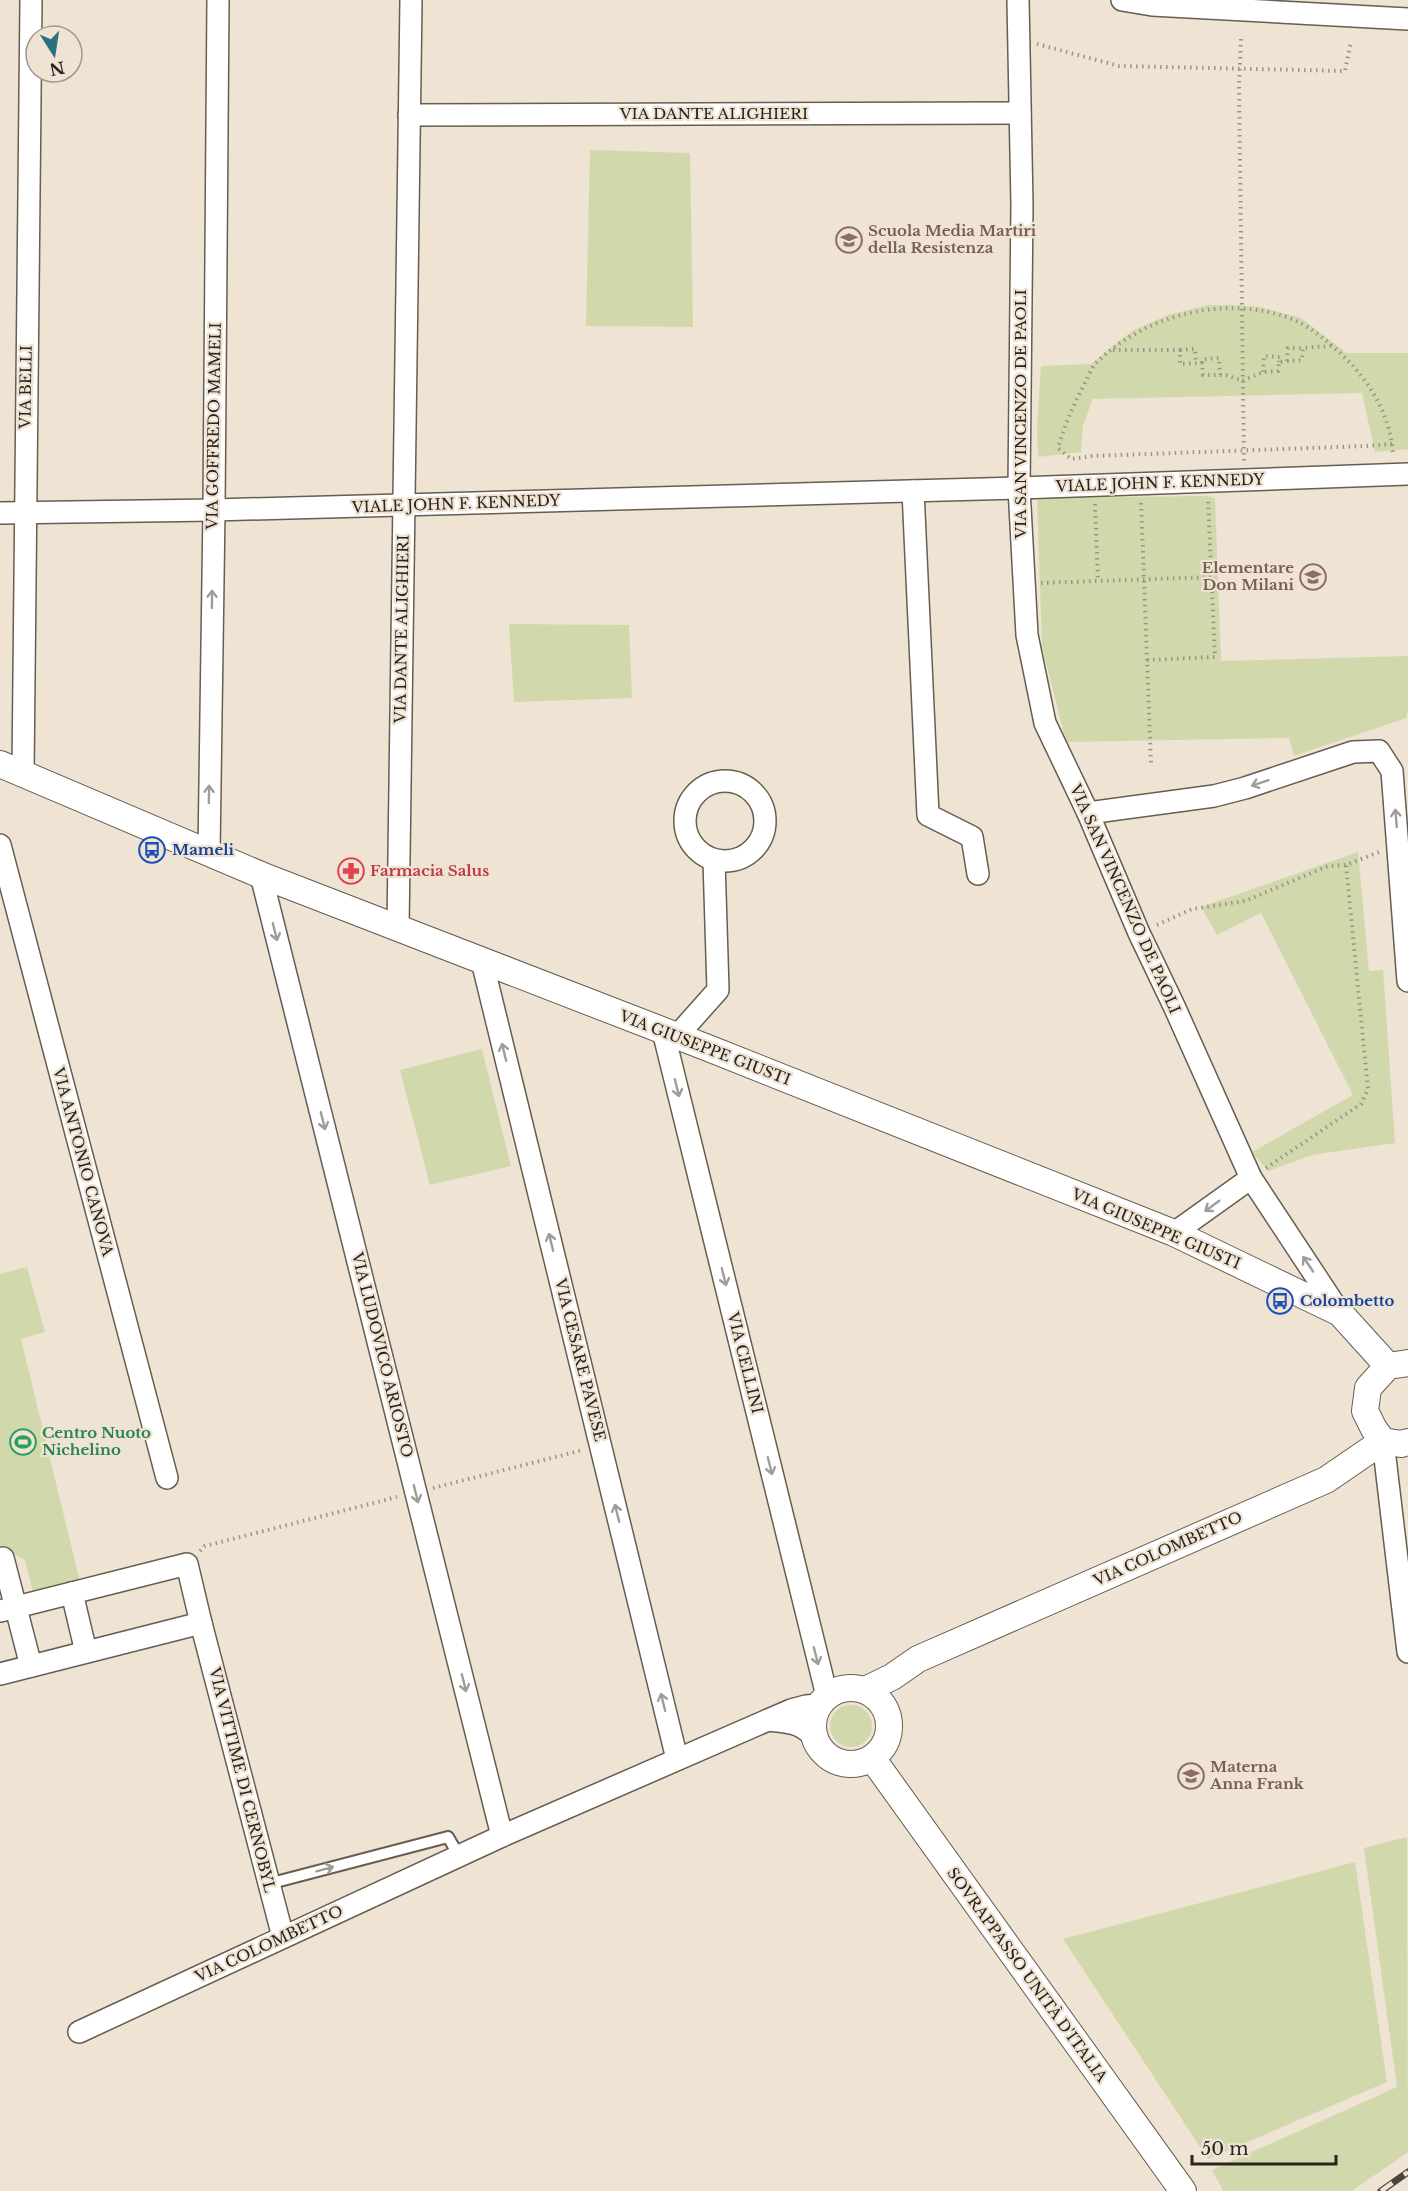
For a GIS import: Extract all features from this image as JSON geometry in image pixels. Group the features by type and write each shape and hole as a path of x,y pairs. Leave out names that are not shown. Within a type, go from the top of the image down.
{"street":[{"name":"VIA BELLI","path":"11,770 24,513 31,0"},
{"name":"VIA GOFFREDO MAMELI","path":"209,852 218,0"},
{"name":"VIA DANTE ALIGHIERI","path":"398,928 411,0"},
{"name":"VIA SAN VINCENZO DE PAOLI","path":"1018,0 1022,205 1019,488 1027,635 1046,723 1251,1178 1340,1313"},
{"path":"1122,0 1152,5 1408,19"},
{"name":"VIA DANTE ALIGHIERI","path":"409,115 1020,113"},
{"name":"VIALE JOHN F. KENNEDY","path":"0,513 214,510 913,491 1401,474"},
{"path":"913,491 928,814 972,837 978,874"},
{"path":"1088,813 1214,796 1353,752 1379,751 1392,771 1408,981"},
{"name":"VIA GIUSEPPE GIUSTI","path":"11,770 261,875 1174,1233 1340,1313 1398,1365"},
{"name":"VIA ANTONIO CANOVA","path":"0,845 167,1478"},
{"path":"670,1034 718,990 714,860"},
{"name":"VIA LUDOVICO ARIOSTO","path":"261,875 502,1836"},
{"name":"VIA CESARE PAVESE","path":"482,961 677,1759"},
{"name":"VIA CELLINI","path":"670,1034 823,1700"},
{"path":"1174,1233 1251,1178"},
{"path":"1398,1365 1368,1388 1365,1411 1374,1429 1396,1441 1408,1652"},
{"name":"VIA COLOMBETTO","path":"79,2032 502,1836 677,1759 791,1710 823,1700 845,1688 865,1690 892,1677 918,1659 1326,1479 1396,1441"},
{"path":"3,1558 8,1609 31,1666"},
{"path":"8,1609 187,1564"},
{"name":"VIA VITTIME DI CERNOBYL","path":"187,1564 283,1937"},
{"path":"72,1593 86,1652"},
{"path":"0,1674 201,1623"},
{"name":"VIA COLOMBETTO","path":"872,1758 884,1746 888,1738 889,1720 912,1676 947,1646"},
{"path":"865,1690 884,1705 889,1720"},
{"path":"823,1700 814,1715 813,1727 819,1747 834,1760 853,1764 872,1758"},
{"path":"768,1720 794,1723 805,1727 815,1738"},
{"name":"SOVRAPPASSO UNITÀ D'ITALIA","path":"872,1758 1183,2191"}],"lane":[{"path":"268,1884 448,1837 459,1856"}],"path":[{"path":"1241,39 1239,69 1245,480"},
{"path":"1018,40 1119,66 1345,71 1351,42"},
{"path":"1392,444 1094,456 1071,459 1058,448 1066,420 1096,363 1127,339 1165,320 1197,311 1242,309 1293,319 1332,346 1363,377 1380,404 1391,434 1401,474"},
{"path":"1287,361 1288,348 1332,346"},
{"path":"1112,351 1195,348 1196,363"},
{"path":"1279,362 1302,360 1303,348"},
{"path":"1180,350 1180,363 1203,363"},
{"path":"1220,375 1219,358 1203,359 1203,375 1220,375 1226,375 1242,381 1263,372 1278,371 1280,357 1264,356 1263,372"},
{"path":"1147,660 1215,657 1209,481"},
{"path":"1140,483 1151,763"},
{"path":"1094,485 1098,581"},
{"path":"1024,584 1212,577"},
{"path":"1139,933 1192,909 1245,901 1328,866 1346,865 1399,845"},
{"path":"1251,1178 1361,1104 1368,1089 1346,865"},
{"path":"187,1564 205,1546 601,1446"}],"green space":[{"path":"590,150 690,153 693,327 586,326"},
{"path":"1208,305 1260,307 1301,318 1347,353 1408,353 1408,449 1375,452 1362,393 1093,399 1083,425 1081,452 1038,457 1037,426 1041,366 1091,364 1132,331 1168,315"},
{"path":"1208,496 1215,498 1221,661 1408,656 1406,718 1294,756 1289,738 1066,742 1042,646 1037,498"},
{"path":"509,624 629,625 632,698 514,702"},
{"path":"1358,852 1369,971 1383,970 1395,1143 1312,1155 1268,1171 1252,1152 1353,1095 1261,913 1217,935 1201,907"},
{"path":"482,1049 511,1166 430,1185 400,1070"},
{"name":"Centro Nuoto Nichelino","path":"27,1267 45,1332 21,1339 80,1582 33,1593 25,1560 0,1546 0,1274"},
{"path":"851,1705 866,1711 872,1726 866,1741 851,1747 836,1741 830,1726 836,1711"},
{"path":"1407,1837 1408,2152 1352,2191 1223,2191 1212,2170 1397,2087 1364,1848"},
{"path":"1355,1862 1387,2082 1208,2159 1063,1939"}],"railway":[{"path":"1381,2191 1408,2172"}],"place":[{"name":"Scuola Media Martiri della Resistenza","path":"849,240"},
{"name":"Elementare Don Milani","path":"1313,577"},
{"name":"Mameli","path":"152,850"},
{"name":"Farmacia Salus","path":"351,871"},
{"name":"Colombetto","path":"1280,1301"},
{"name":"Centro Nuoto Nichelino","path":"23,1442"},
{"name":"Materna Anna Frank","path":"1191,1776"}]}
